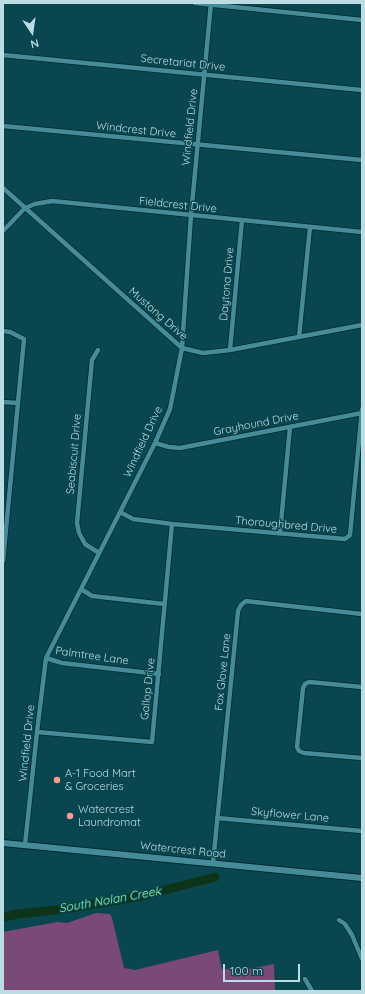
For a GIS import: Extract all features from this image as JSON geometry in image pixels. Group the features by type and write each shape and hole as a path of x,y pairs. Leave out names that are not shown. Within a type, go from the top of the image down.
{"street":[{"path":"195,3 362,20"},
{"name":"Windfield Drive","path":"25,845 46,658 155,442 170,409 182,348 191,215 211,4"},
{"name":"Secretariat Drive","path":"3,55 362,90"},
{"name":"Windcrest Drive","path":"3,126 362,160"},
{"name":"Mustang Drive","path":"3,188 182,348 203,353 230,350 362,325"},
{"name":"Fieldcrest Drive","path":"3,231 25,208 35,204 52,201 362,232"},
{"name":"Daytona Drive","path":"230,350 242,220"},
{"path":"299,337 310,227"},
{"path":"3,331 10,332 24,338 6,505 3,560"},
{"name":"Seabiscuit Drive","path":"98,350 92,360 77,523 79,533 85,544 99,553"},
{"path":"3,402 18,403"},
{"name":"Thoroughbred Drive","path":"120,512 133,519 172,524 345,539 350,535 362,409"},
{"name":"Grayhound Drive","path":"155,442 169,447 180,448 362,413"},
{"path":"280,533 290,427"},
{"name":"Gallop Drive","path":"37,732 152,742 172,524"},
{"path":"81,589 92,596 164,604"},
{"name":"Fox Glove Lane","path":"213,863 238,611 241,605 246,602 254,602 362,614"},
{"name":"Palmtree Lane","path":"46,658 62,663 159,674"},
{"path":"362,687 309,682 305,684 303,688 297,747 299,751 304,753 362,758"},
{"name":"Skyflower Lane","path":"217,818 362,830"},
{"name":"Watercrest Road","path":"3,843 362,878"},
{"path":"339,920 345,924 352,935 362,960"},
{"path":"304,979 312,991"}],"shaded area":[{"path":"96,913 110,914 124,968 135,970 218,950 222,970 232,968 233,972 274,964 275,991 3,991 3,932 57,922 67,923"}],"waterway":[{"name":"South Nolan Creek","path":"3,917 64,909 142,896 215,877"}],"place":[{"name":"A-1 Food Mart & Groceries","path":"57,780"},
{"name":"Watercrest Laundromat","path":"70,816"}]}
